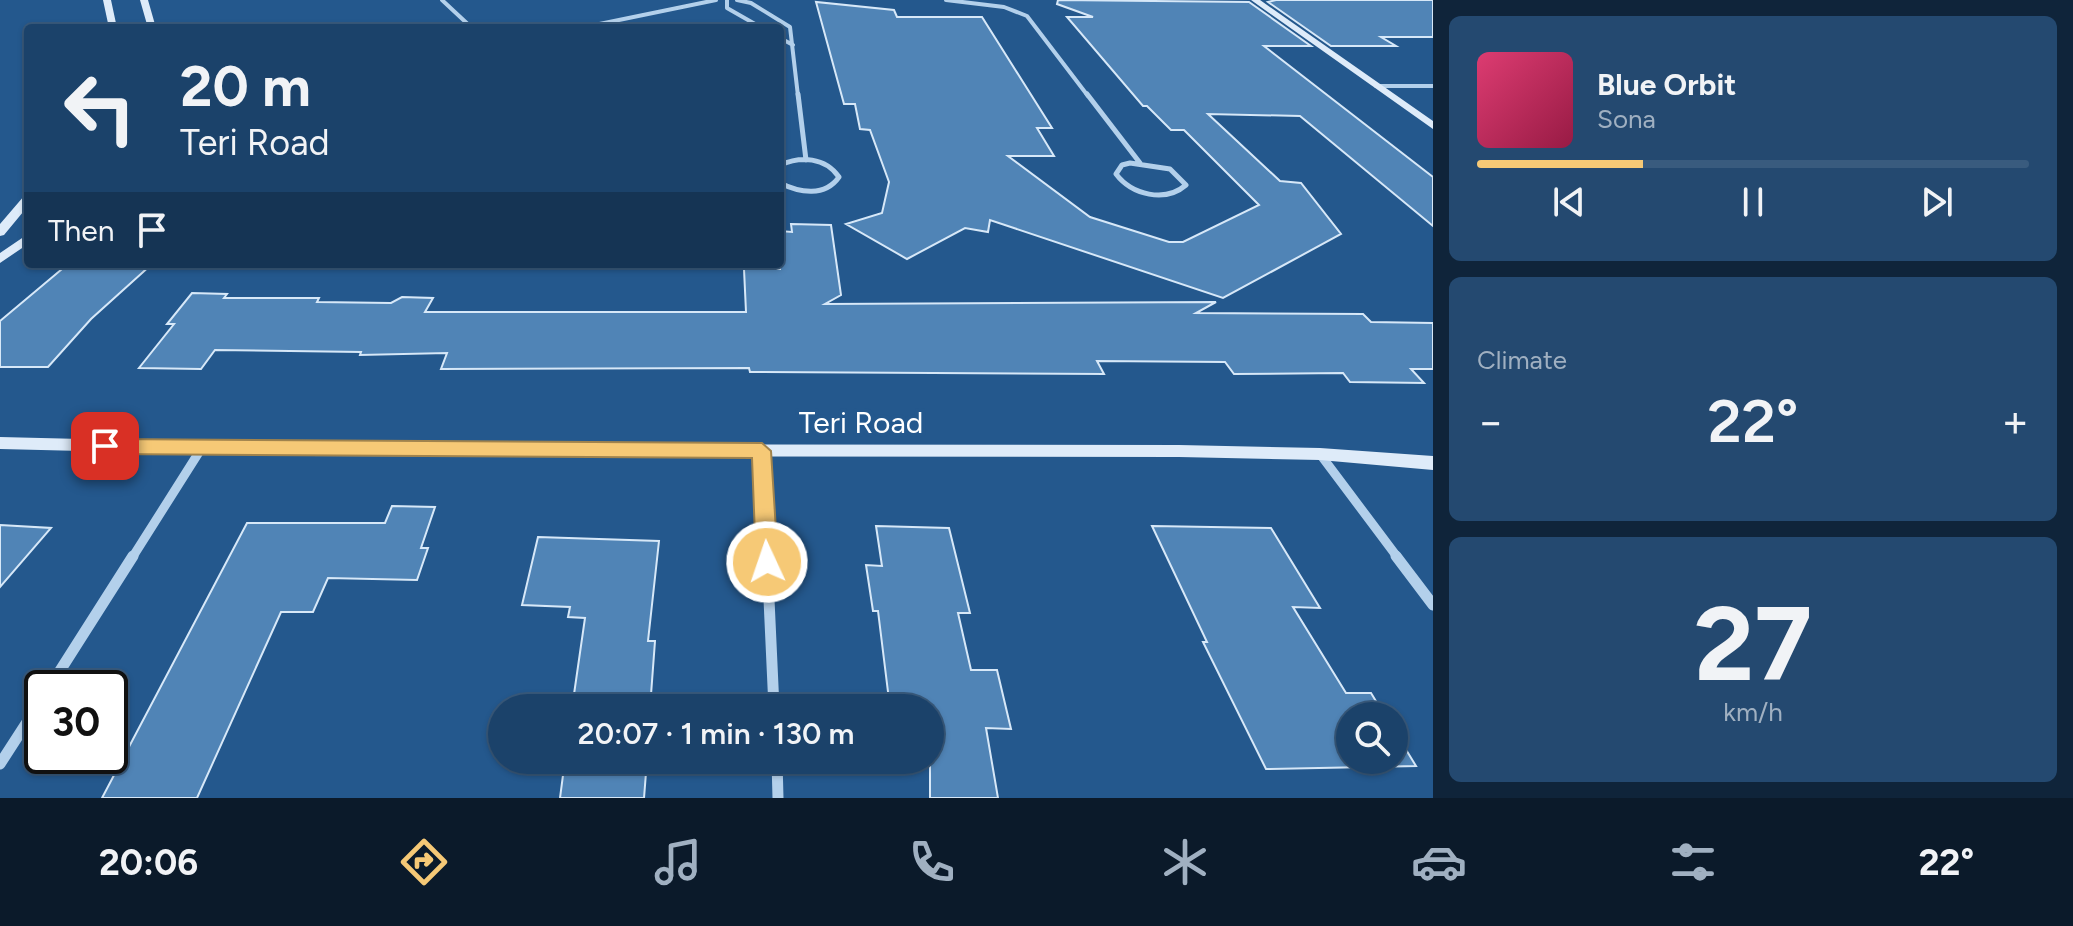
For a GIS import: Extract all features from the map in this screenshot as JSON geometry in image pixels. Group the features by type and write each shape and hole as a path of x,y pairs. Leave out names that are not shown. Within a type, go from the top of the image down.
{"street":[{"path":"107,0 112,24"},
{"path":"144,0 151,24"},
{"path":"442,0 468,24"},
{"path":"599,24 716,0"},
{"path":"727,0 727,8 755,24"},
{"path":"737,0 786,22 792,33 806,160"},
{"path":"946,0 1004,7 1027,16 1140,163 1171,170 1186,185 1177,193 1157,194 1134,189 1118,179 1116,174 1122,165 1140,163"},
{"path":"1255,0 1433,126"},
{"path":"784,40 793,45"},
{"path":"1376,86 1433,86"},
{"path":"784,164 806,160 833,167 839,177 837,182 814,191 784,185"},
{"path":"0,232 24,203"},
{"path":"0,259 24,241"},
{"name":"Teri Road","path":"0,443 201,449 1320,454 1433,463"},
{"path":"60,670 201,449"},
{"path":"762,451 773,694"},
{"path":"1320,454 1433,605"},
{"path":"0,764 24,727"},
{"path":"777,774 778,798"}],"building":[{"path":"1058,0 1249,2 1311,46 1264,46 1433,177 1433,226 1300,116 1208,114 1280,181 1301,183 1341,234 1223,298 990,220 988,232 965,228 907,259 846,224 882,213 889,182 870,130 860,129 855,104 844,104 816,2 894,10 897,17 982,17 1052,128 1037,128 1054,156 1008,156 1090,217 1169,242 1183,242 1259,205 1184,130 1171,130 1147,106 1143,106 1067,17 1093,17 1057,4"},
{"path":"1433,0 1433,37 1381,37 1396,46 1331,46 1268,2"},
{"path":"791,224 831,225 841,295 825,304 1216,302 1196,313 1363,314 1371,322 1433,323 1433,369 1411,369 1424,383 1350,382 1343,373 1234,374 1225,362 1097,361 1104,374 750,372 749,368 441,369 447,353 360,355 361,352 215,350 201,369 139,368 174,324 167,324 192,293 227,294 224,298 319,298 317,302 391,303 402,297 433,298 425,312 746,312 744,269 784,268 784,231 792,232"},
{"path":"63,268 148,268 91,319 48,367 0,367 0,321"},
{"path":"392,506 435,507 421,548 428,548 417,580 328,578 313,612 281,612 197,798 102,798 115,774 128,774 128,749 247,523 385,523"},
{"path":"0,525 51,528 0,587"},
{"path":"876,526 949,528 970,613 958,613 971,670 997,670 1011,729 986,728 998,798 930,798 930,774 944,774 944,694 888,694 878,611 873,611 866,565 882,566"},
{"path":"1152,526 1271,528 1320,608 1293,607 1346,693 1371,693 1376,702 1336,702 1336,768 1266,769 1203,642 1207,642"},
{"path":"538,537 659,541 648,641 655,641 651,694 574,694 585,618 568,617 570,607 522,605"},
{"path":"1408,753 1416,766 1408,766"},
{"path":"563,774 646,774 644,798 560,798"}],"route":[{"path":"105,446 292,450 762,451 767,562"}]}
